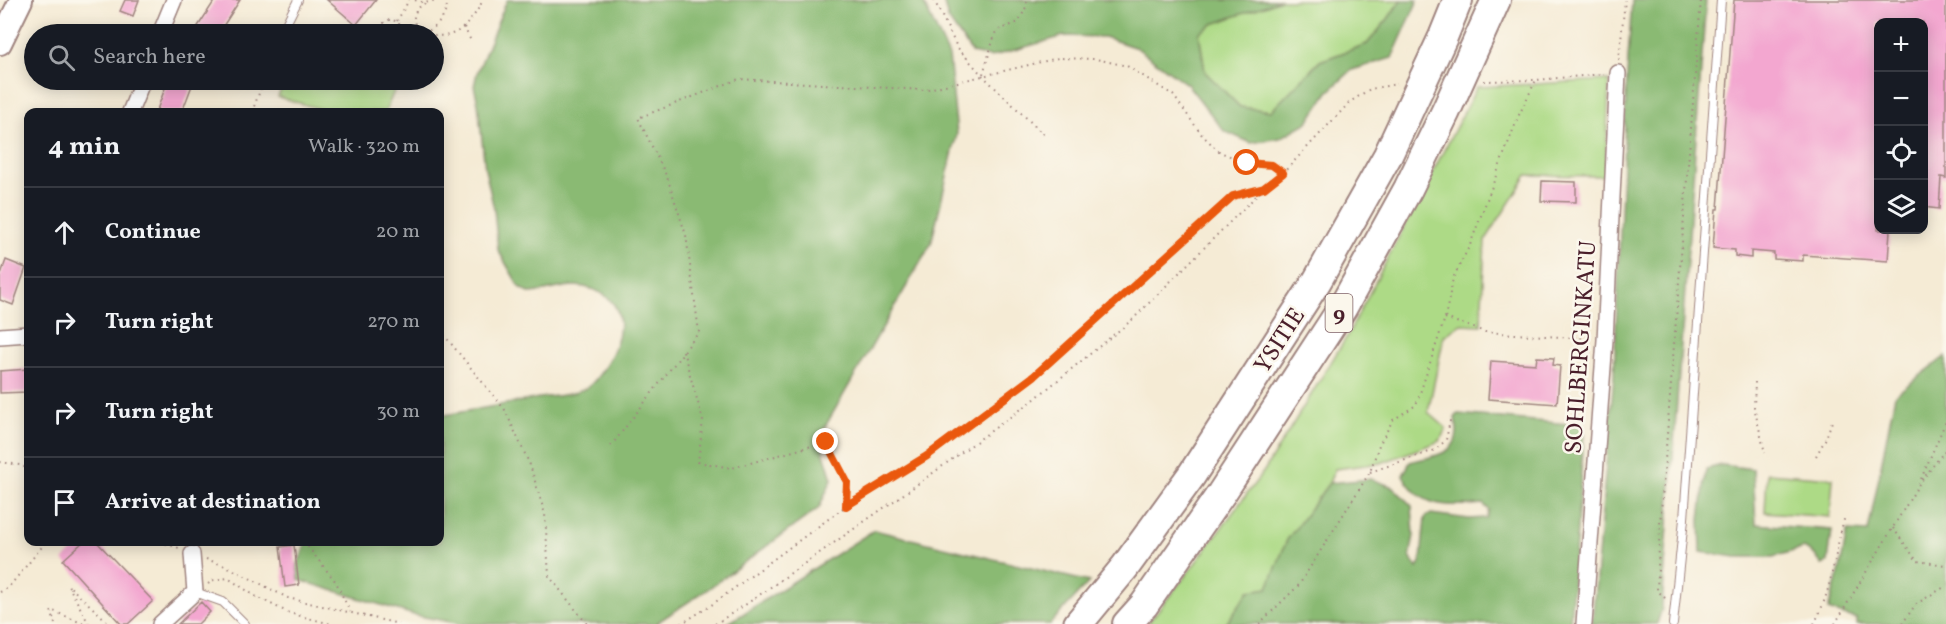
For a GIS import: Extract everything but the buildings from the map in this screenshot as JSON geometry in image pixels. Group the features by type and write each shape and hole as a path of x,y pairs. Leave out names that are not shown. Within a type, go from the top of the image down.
{"highway":[{"name":"YSITIE","path":"1078,624 1125,567 1191,476 1317,281 1388,155 1458,0"},
{"name":"YSITIE","path":"1134,618 1221,494 1342,307 1408,189 1496,0"}],"street":[{"path":"0,43 21,0"},
{"path":"164,24 174,0"},
{"name":"SOHLBERGINKATU","path":"1584,624 1605,340 1618,73"},
{"path":"132,108 139,90"},
{"path":"0,336 24,334"},
{"path":"160,624 195,592 192,554"}],"lane":[{"path":"286,24 297,0"},
{"path":"1673,624 1684,519 1721,0"},
{"path":"195,592 223,602 245,624"}],"path":[{"path":"397,21 409,0"},
{"path":"415,0 425,3"},
{"path":"414,24 415,12 425,3 436,0"},
{"path":"439,24 448,0"},
{"path":"444,37 455,33 469,23 483,0"},
{"path":"934,0 957,47 982,75 1045,136"},
{"path":"982,75 996,31 1019,22 1027,0"},
{"path":"1477,81 1536,80 1618,73 1625,0"},
{"path":"1675,607 1656,590 1701,0"},
{"path":"382,24 390,19 399,24"},
{"path":"288,20 300,24"},
{"path":"464,27 471,41"},
{"path":"611,446 699,332 686,235 667,177 638,118 739,79 924,90 1058,58 1096,59 1127,66 1173,95 1202,135 1220,152 1247,163 1272,165 1283,173"},
{"path":"1259,624 1299,585 1370,472 1379,446 1394,420 1416,405 1445,318 1453,278 1470,245 1518,117 1536,80"},
{"path":"715,624 889,505 1030,402 1133,319 1264,188 1283,173 1350,102 1370,89 1400,83"},
{"path":"254,108 260,90"},
{"path":"681,624 710,606 846,506 927,456 1034,376 1233,196 1264,188"},
{"path":"1445,318 1485,332 1605,340"},
{"path":"444,335 505,410 530,465 545,514 549,576 587,624"},
{"path":"683,351 703,420 698,462 732,468 826,442 847,482 846,506"},
{"path":"1755,382 1754,407 1765,453"},
{"path":"1370,472 1435,450 1446,440 1451,416"},
{"path":"1816,456 1826,440 1833,419"},
{"path":"1919,484 1946,421"},
{"path":"1835,624 1919,484 1946,449"},
{"path":"0,462 24,467"},
{"path":"1814,624 1822,609 1834,568 1845,516"},
{"path":"1893,528 1917,561 1946,565"},
{"path":"0,592 8,588 43,546"},
{"path":"171,546 228,567 288,598 399,624"},
{"path":"307,546 336,582 350,612"},
{"path":"195,592 214,580 228,578 255,596 289,613 331,624"},
{"path":"89,624 68,585 110,624"},
{"path":"1902,624 1916,604 1946,586"},
{"path":"55,624 51,610 84,624"}],"green space":[{"path":"507,0 922,0 949,56 957,134 931,244 819,437 832,479 819,508 708,589 655,624 461,624 414,615 299,580 297,566 305,546 444,546 444,415 565,395 584,389 606,365 616,343 620,322 618,312 613,303 604,295 592,289 575,286 529,293 520,288 498,250 494,209 485,169 474,86 477,73"},
{"path":"943,0 1281,0 1213,24 1199,33 1205,72 1240,107 1271,111 1320,61 1367,44 1401,0 1418,0 1392,58 1352,70 1328,92 1308,122 1280,138 1251,143 1224,131 1188,85 1137,48 1104,37 1064,36 990,57 972,53 948,19"},
{"path":"1281,0 1401,0 1367,44 1320,61 1271,111 1240,107 1205,72 1199,32 1212,24"},
{"path":"1632,0 1706,0 1662,608 1657,624 1592,624 1614,375"},
{"path":"1608,80 1605,176 1527,175 1485,241 1481,325 1461,324 1444,336 1428,412 1446,428 1440,441 1381,463 1335,469 1329,483 1287,540 1268,589 1249,591 1226,624 1147,624 1264,471 1346,338 1477,87"},
{"path":"281,90 395,90 387,108 317,108 278,97"},
{"path":"1946,356 1946,624 1857,624 1857,619 1828,610 1840,569 1847,531 1868,532 1895,395"},
{"path":"1458,414 1580,425 1584,432 1570,624 1226,624 1249,591 1268,588 1287,540 1329,483 1371,479 1393,487 1412,506 1414,535 1410,557 1417,568 1421,560 1425,518 1431,514 1469,519 1486,518 1489,510 1483,504 1447,505 1427,500 1418,495 1403,475 1410,462 1439,454 1452,446 1456,439 1455,418"},
{"path":"1722,465 1753,469 1756,524 1832,530 1828,562 1822,565 1815,555 1804,548 1773,557 1736,557 1701,552 1700,520 1706,469"},
{"path":"1767,473 1833,478 1830,517 1765,512"},
{"path":"874,530 1089,582 1050,624 727,624"}],"route":[{"path":"826,442 847,482 846,506 927,456 1034,376 1233,196 1264,188 1283,173 1272,165 1247,163"}]}
